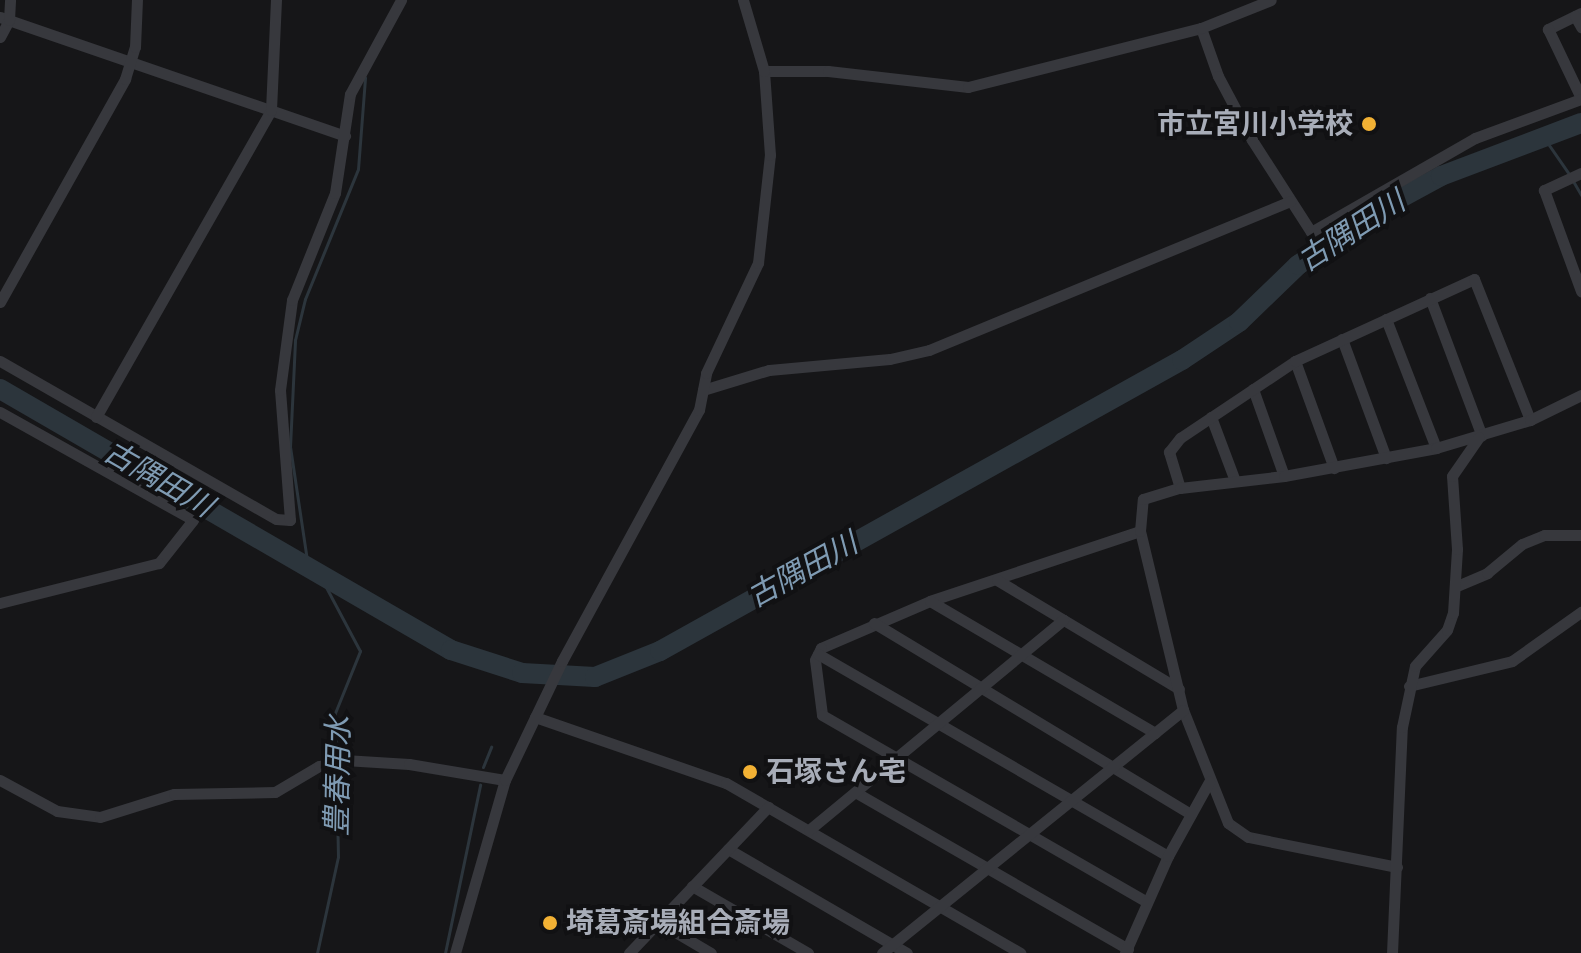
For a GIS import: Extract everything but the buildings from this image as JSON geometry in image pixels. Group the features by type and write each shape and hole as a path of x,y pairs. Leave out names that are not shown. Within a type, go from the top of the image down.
{"street":[{"path":"0,37 10,0"},
{"path":"0,302 132,63 137,0"},
{"path":"96,417 271,110 276,0"},
{"path":"0,361 276,519 290,520 280,443 282,359 292,300 335,193 350,94 401,0"},
{"path":"455,953 505,780 562,661 699,410 703,390 758,263 764,233 770,155 764,71 743,0"},
{"path":"764,71 828,71 968,87 1201,28 1271,0"},
{"path":"5,18 345,136"},
{"path":"1201,28 1218,76 1311,232 1475,138 1581,98 1548,29 1579,19"},
{"path":"1581,173 1544,190 1581,291"},
{"path":"703,390 769,370 890,359 929,350 1291,201"},
{"path":"1180,488 1169,452 1211,417 1295,361 1474,279 1530,420"},
{"path":"1430,298 1480,436"},
{"path":"1386,319 1436,448"},
{"path":"1342,339 1386,458"},
{"path":"1295,361 1334,468"},
{"path":"1253,389 1284,476"},
{"path":"1397,867 1248,837 1228,823 1209,782 1183,710 1140,531 1143,499 1180,488 1284,476 1436,448 1530,420 1581,395"},
{"path":"0,412 193,520 159,563 0,603"},
{"path":"1211,417 1235,481"},
{"path":"1392,953 1402,727 1415,666 1447,630 1457,586 1452,476 1480,436"},
{"path":"818,654 874,623 930,601 1140,531"},
{"path":"1457,586 1487,573 1522,544 1544,535 1581,535"},
{"path":"997,580 1179,689"},
{"path":"930,601 1155,733"},
{"path":"1409,686 1512,661 1581,612"},
{"path":"809,830 1063,620"},
{"path":"874,623 1191,814"},
{"path":"818,654 1168,856"},
{"path":"818,654 822,715 1147,902"},
{"path":"882,953 1026,833 1183,710"},
{"path":"535,717 726,783 1021,953"},
{"path":"0,780 57,811 100,817 174,794 275,792 319,766 361,758 505,780"},
{"path":"855,792 1126,951 1168,856 1209,782"},
{"path":"629,953 768,807"},
{"path":"728,849 907,953"},
{"path":"692,886 808,953"},
{"path":"660,923 711,953"}],"waterway":[{"path":"317,953 338,857 335,713 360,651 326,587 308,567 290,447 295,340 305,299 358,169 365,77"},
{"name":"古隅田川","path":"0,389 451,650 522,673 595,677 660,651 1182,360 1239,322 1298,265 1384,207 1441,176 1581,123"},
{"path":"1542,135 1569,174"},
{"path":"1573,181 1581,195"},
{"name":"豊春用水","path":"483,767 491,747"},
{"name":"豊春用水","path":"445,953 480,785"}],"place":[{"name":"市立宮川小学校","path":"1369,124"},
{"name":"石塚さん宅","path":"750,772"},
{"name":"埼葛斎場組合斎場","path":"550,923"}]}
